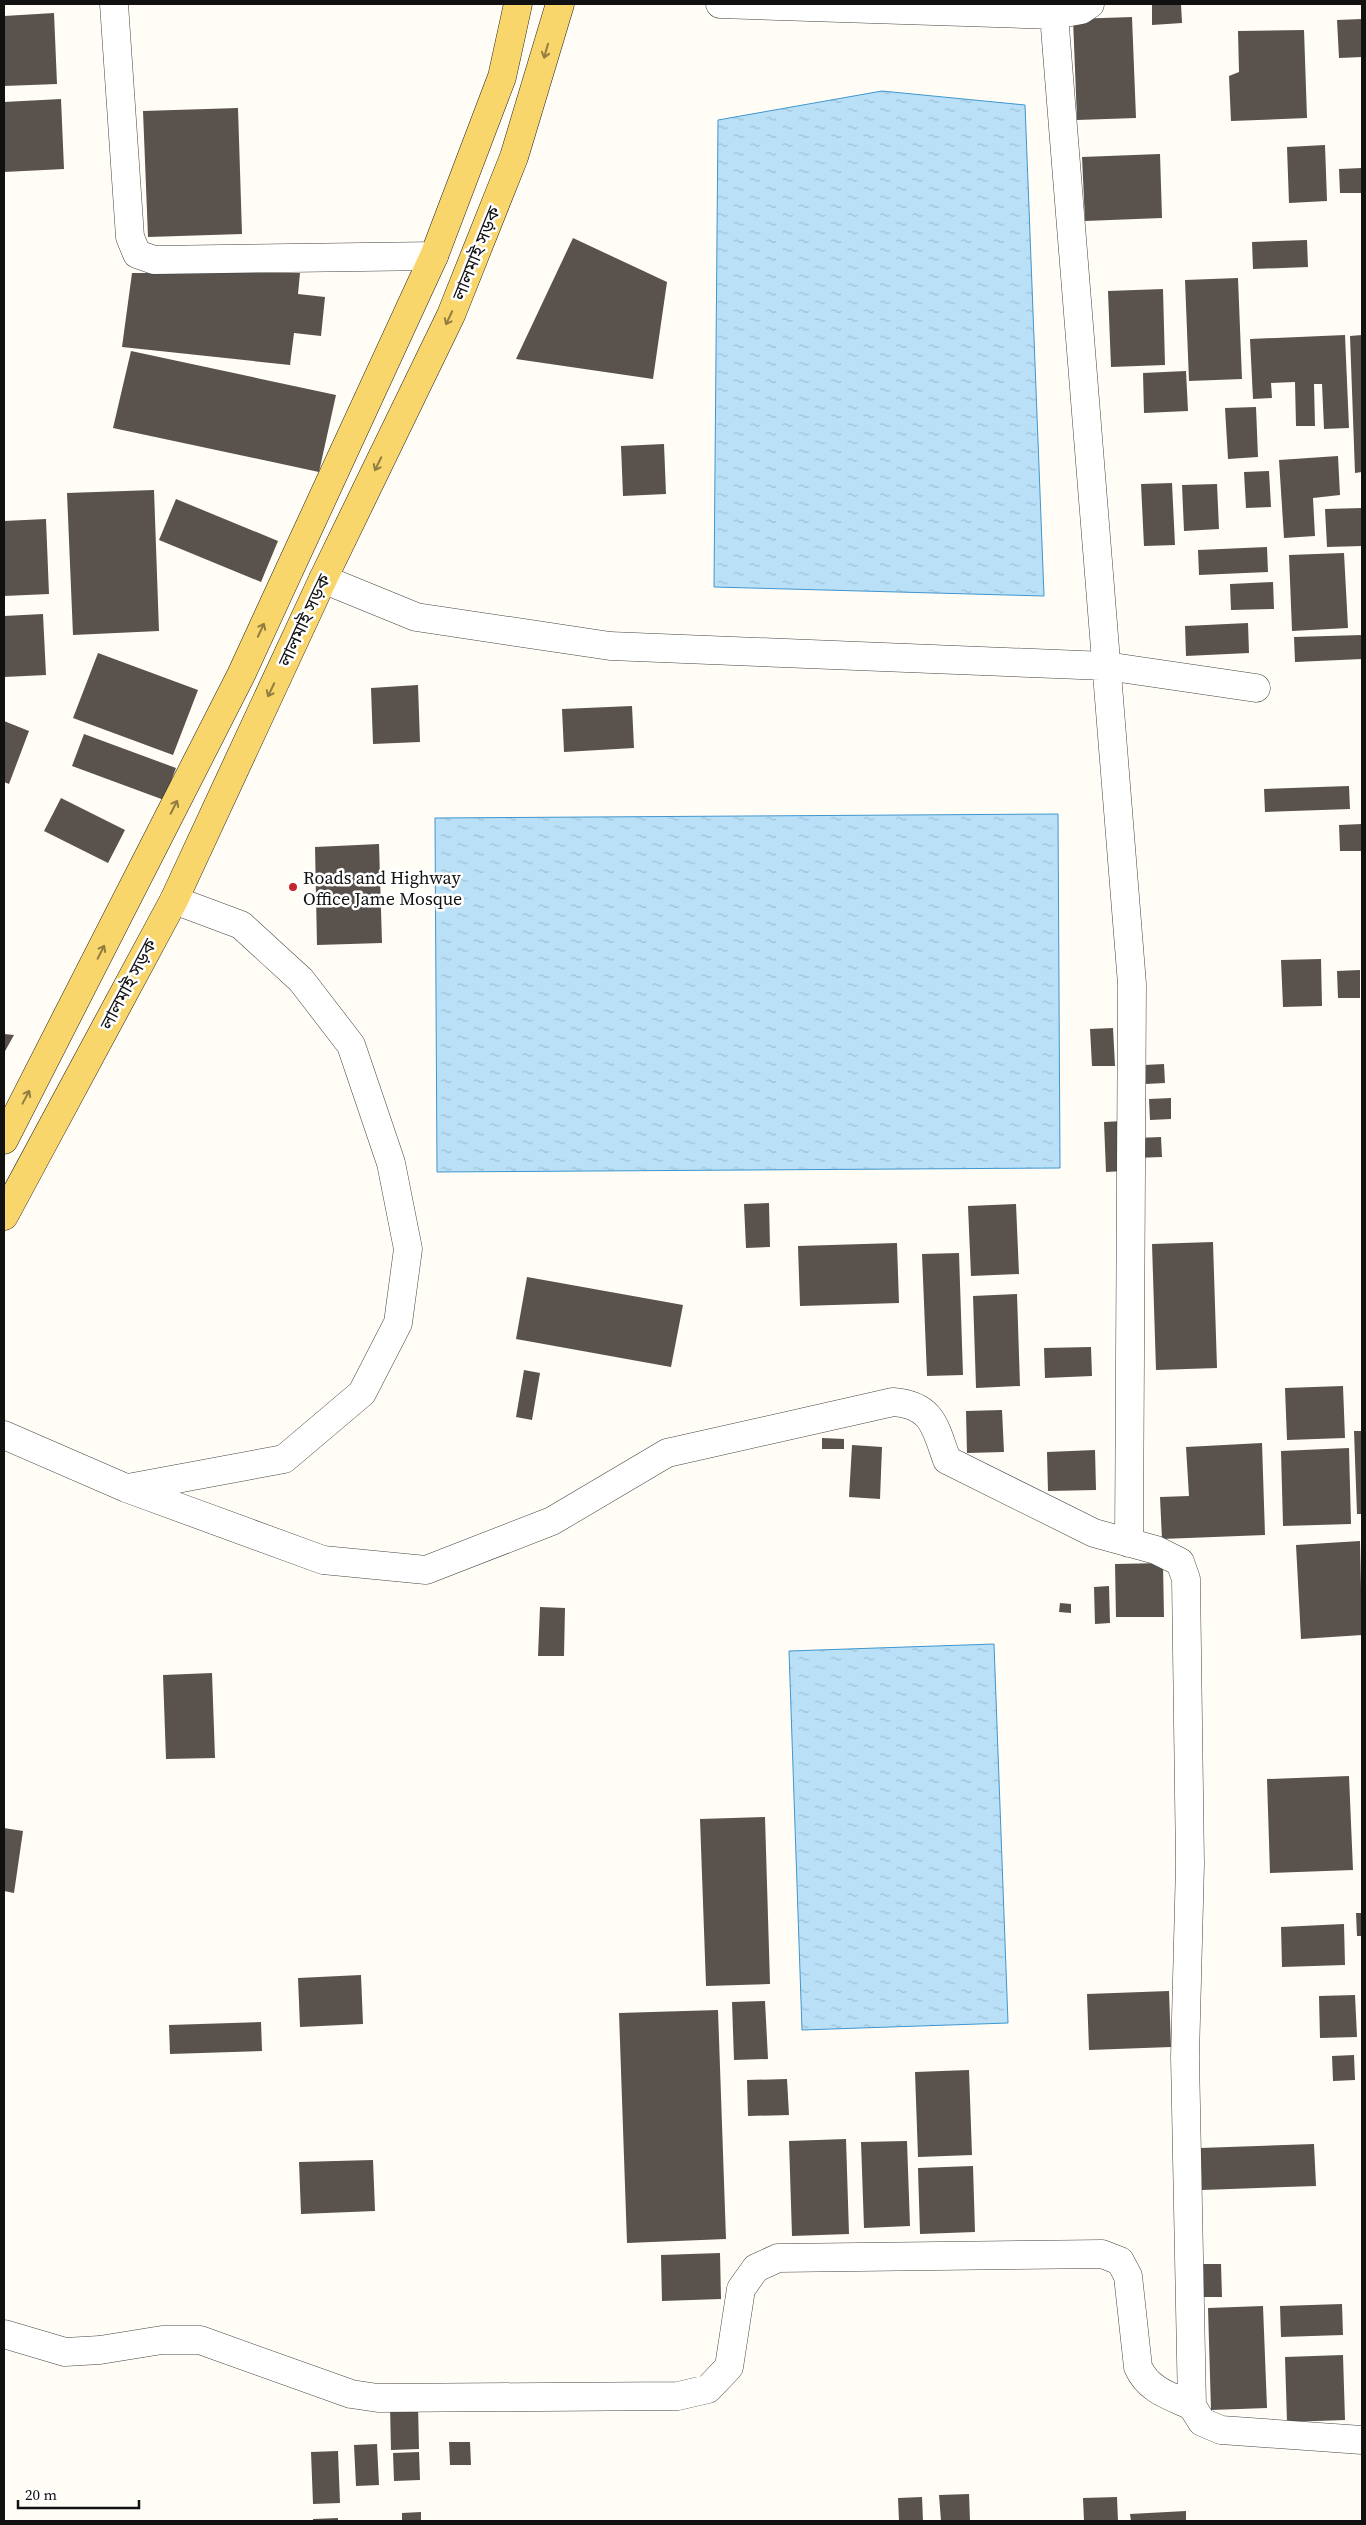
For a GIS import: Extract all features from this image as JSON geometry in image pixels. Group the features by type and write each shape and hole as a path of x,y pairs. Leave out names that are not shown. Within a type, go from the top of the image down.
{"main road":[{"name":"লালমাই সড়ক","path":"4,1140 241,675 434,256 502,77 518,4"},
{"name":"লালমাই সড়ক","path":"4,1216 174,900 323,579 451,315 514,157 560,4"}],"street":[{"path":"114,4 130,237 137,254 154,260 434,256"},
{"path":"720,4 1054,15 1081,10 1090,4"},
{"path":"1054,15 1132,984 1130,1543"},
{"path":"323,579 416,617 610,646 1106,666 1256,688"},
{"path":"126,1488 284,1458 362,1393 398,1323 408,1249 391,1163 352,1045 301,980 241,925 174,900"},
{"path":"4,1435 126,1488 323,1560 426,1570 552,1521 667,1453 893,1402 911,1404 932,1419 948,1460 1094,1533 1156,1550 1180,1562 1186,1579 1190,1864 1185,2057 1192,2406 1202,2422 1221,2430 1362,2440"},
{"path":"4,2334 65,2352 100,2350 162,2340 200,2340 351,2394 378,2398 678,2396 708,2389 729,2366 741,2289 756,2268 778,2258 1102,2254 1120,2260 1128,2276 1138,2367 1144,2380 1154,2388 1192,2406"}],"water":[{"path":"882,91 1025,105 1044,596 714,587 718,120"},
{"path":"1058,814 1060,1168 437,1172 435,818"},
{"path":"994,1644 1008,2023 802,2030 789,1651"}],"building":[{"path":"1152,4 1181,4 1182,23 1152,25"},
{"path":"54,13 57,84 4,86 4,16"},
{"path":"1132,17 1136,118 1077,120 1073,19"},
{"path":"1362,19 1362,57 1339,58 1337,20"},
{"path":"1304,30 1307,118 1231,121 1229,76 1239,72 1238,31"},
{"path":"61,99 64,169 4,172 4,102"},
{"path":"238,108 242,234 148,237 143,111"},
{"path":"1325,145 1327,201 1289,203 1287,147"},
{"path":"1160,154 1162,218 1085,221 1082,157"},
{"path":"1362,168 1362,193 1340,193 1339,169"},
{"path":"573,238 667,282 653,379 516,359"},
{"path":"1307,240 1308,267 1253,269 1252,242"},
{"path":"132,273 300,273 298,294 325,297 321,336 294,333 290,365 122,347"},
{"path":"1238,278 1242,379 1189,381 1185,280"},
{"path":"1163,289 1165,365 1111,367 1108,291"},
{"path":"1345,335 1349,428 1324,429 1322,384 1314,384 1315,426 1296,426 1295,382 1271,383 1272,398 1253,399 1250,339"},
{"path":"1362,335 1362,472 1355,473 1350,336"},
{"path":"131,351 336,395 319,472 113,428"},
{"path":"1186,371 1188,411 1144,413 1143,373"},
{"path":"1256,407 1258,457 1228,459 1225,408"},
{"path":"664,444 666,494 623,496 621,446"},
{"path":"1338,456 1340,495 1313,498 1315,536 1284,538 1279,460"},
{"path":"1269,471 1271,507 1246,508 1244,472"},
{"path":"1172,483 1175,545 1144,546 1141,484"},
{"path":"1217,484 1219,529 1184,531 1182,485"},
{"path":"154,490 159,631 73,635 67,493"},
{"path":"176,499 278,541 261,582 159,540"},
{"path":"1362,508 1362,546 1327,547 1325,509"},
{"path":"46,519 49,594 4,596 4,521"},
{"path":"1267,547 1268,572 1199,575 1198,550"},
{"path":"1344,553 1348,628 1292,631 1289,555"},
{"path":"1273,582 1274,609 1231,610 1230,584"},
{"path":"43,614 46,675 4,677 4,616"},
{"path":"1248,623 1249,653 1186,656 1185,626"},
{"path":"1362,635 1362,659 1295,662 1294,637"},
{"path":"98,653 198,690 173,755 73,718"},
{"path":"418,685 420,742 373,744 371,688"},
{"path":"632,706 634,748 564,752 562,709"},
{"path":"4,721 29,731 9,784 4,782"},
{"path":"84,734 176,768 164,800 72,766"},
{"path":"1349,786 1350,809 1265,812 1264,789"},
{"path":"61,798 125,830 108,863 44,831"},
{"path":"1362,824 1362,851 1340,851 1339,825"},
{"path":"379,844 382,943 317,945 315,847"},
{"path":"1321,959 1322,1006 1283,1007 1281,960"},
{"path":"1360,970 1360,998 1338,998 1337,971"},
{"path":"1113,1028 1115,1066 1092,1066 1090,1029"},
{"path":"4,1034 14,1035 4,1053"},
{"path":"1164,1064 1165,1083 1145,1084 1144,1065"},
{"path":"1171,1098 1171,1119 1150,1120 1149,1099"},
{"path":"1123,1121 1125,1171 1106,1172 1104,1122"},
{"path":"1161,1137 1162,1157 1135,1158 1135,1138"},
{"path":"769,1203 770,1247 746,1248 744,1204"},
{"path":"1016,1204 1019,1274 971,1276 968,1206"},
{"path":"1213,1242 1217,1368 1156,1370 1152,1244"},
{"path":"897,1243 899,1303 800,1306 798,1246"},
{"path":"959,1253 963,1375 927,1376 922,1254"},
{"path":"527,1277 683,1305 671,1367 516,1339"},
{"path":"1017,1294 1020,1386 976,1388 973,1296"},
{"path":"1091,1347 1092,1376 1045,1378 1044,1348"},
{"path":"524,1370 540,1373 532,1420 516,1417"},
{"path":"1343,1386 1345,1438 1287,1440 1285,1388"},
{"path":"1002,1410 1004,1452 967,1453 966,1411"},
{"path":"1354,1431 1362,1431 1362,1514 1357,1514"},
{"path":"822,1438 844,1439 844,1449 822,1449"},
{"path":"1262,1443 1265,1535 1162,1539 1160,1497 1189,1496 1186,1447"},
{"path":"852,1445 882,1447 880,1499 849,1497"},
{"path":"1349,1448 1351,1524 1283,1526 1281,1451"},
{"path":"1095,1450 1096,1490 1048,1491 1047,1452"},
{"path":"1360,1541 1362,1635 1301,1639 1296,1545"},
{"path":"1163,1563 1164,1617 1116,1617 1115,1564"},
{"path":"1109,1586 1110,1623 1095,1624 1094,1587"},
{"path":"1060,1603 1071,1604 1071,1613 1059,1612"},
{"path":"540,1607 565,1608 564,1656 538,1656"},
{"path":"212,1673 215,1758 166,1759 163,1675"},
{"path":"1349,1776 1353,1870 1270,1873 1267,1779"},
{"path":"765,1817 770,1984 706,1986 700,1819"},
{"path":"4,1828 23,1831 14,1893 4,1891"},
{"path":"1356,1913 1362,1913 1362,1936 1357,1936"},
{"path":"1344,1924 1345,1965 1282,1967 1281,1927"},
{"path":"361,1975 363,2024 300,2027 298,1978"},
{"path":"1169,1991 1171,2047 1089,2050 1087,1994"},
{"path":"1355,1995 1357,2037 1320,2038 1319,1996"},
{"path":"765,2001 768,2059 734,2060 732,2002"},
{"path":"718,2010 726,2239 627,2243 619,2013"},
{"path":"261,2022 262,2051 170,2054 169,2025"},
{"path":"1354,2055 1355,2080 1333,2081 1332,2056"},
{"path":"969,2070 972,2155 918,2157 915,2072"},
{"path":"787,2079 789,2115 748,2116 747,2080"},
{"path":"846,2139 849,2234 792,2236 789,2141"},
{"path":"907,2141 910,2226 864,2228 861,2142"},
{"path":"1314,2144 1316,2186 1202,2190 1200,2148"},
{"path":"373,2160 375,2211 301,2214 299,2162"},
{"path":"973,2166 975,2232 920,2234 918,2168"},
{"path":"720,2253 721,2299 662,2301 661,2255"},
{"path":"1203,2264 1221,2264 1222,2297 1204,2297"},
{"path":"1342,2304 1343,2335 1281,2337 1280,2306"},
{"path":"1263,2306 1267,2408 1211,2410 1208,2308"},
{"path":"1343,2355 1345,2420 1287,2422 1285,2357"},
{"path":"418,2405 419,2449 391,2450 390,2406"},
{"path":"449,2442 470,2442 471,2465 450,2465"},
{"path":"377,2444 379,2485 356,2486 354,2445"},
{"path":"338,2451 340,2503 313,2504 311,2452"},
{"path":"419,2452 420,2480 394,2481 393,2453"},
{"path":"969,2494 970,2521 941,2521 939,2495"},
{"path":"922,2497 923,2521 899,2521 898,2498"},
{"path":"1117,2497 1118,2521 1084,2521 1083,2498"},
{"path":"1186,2511 1186,2521 1131,2521 1130,2514"},
{"path":"421,2512 421,2521 402,2521 402,2513"},
{"path":"338,2518 338,2521 313,2521 313,2519"}],"place":[{"name":"Roads and Highway Office Jame Mosque","path":"293,887"}]}
